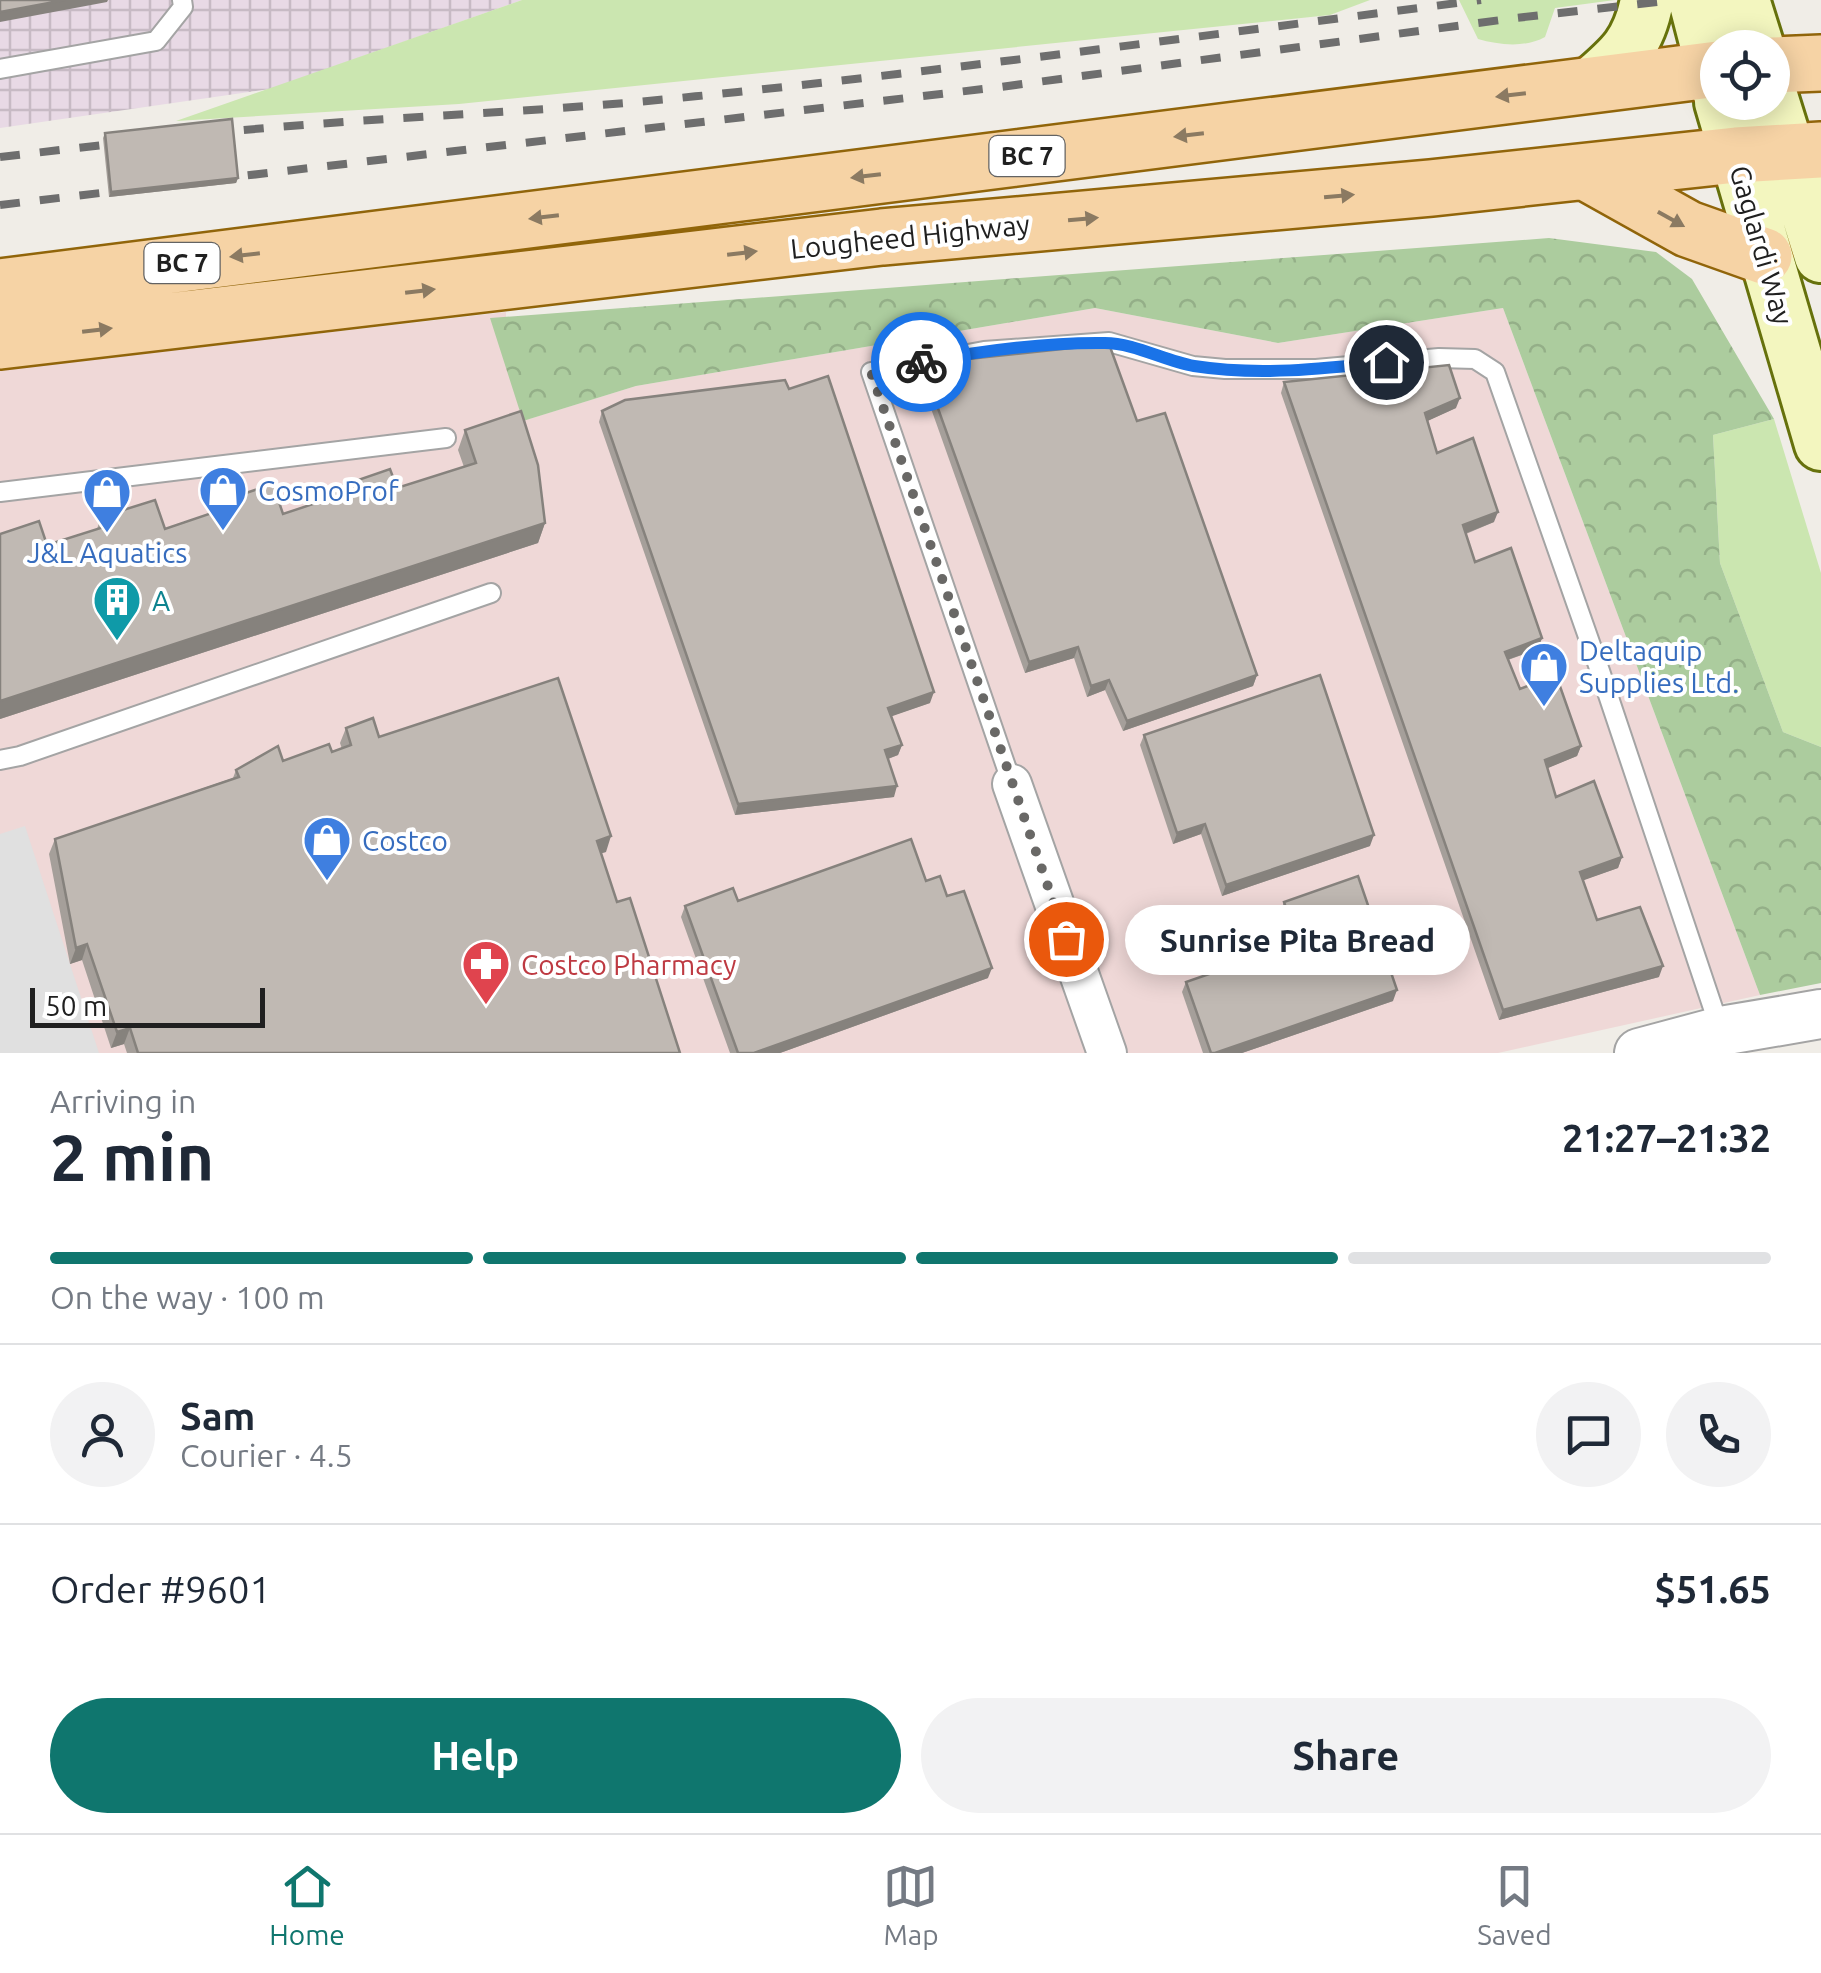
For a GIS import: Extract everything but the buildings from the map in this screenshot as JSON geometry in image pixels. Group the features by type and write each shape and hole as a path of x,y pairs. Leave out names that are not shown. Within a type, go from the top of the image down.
{"main road":[{"path":"1590,85 1626,54 1643,26 1647,0"},
{"name":"Gaglardi Way","path":"1695,0 1707,30"},
{"name":"Gaglardi Way","path":"1736,30 1743,0"},
{"path":"1790,64 1821,63"},
{"name":"BC 7","path":"0,287 1590,85 1700,78"},
{"name":"Gaglardi Way","path":"1758,120 1782,152 1764,256 1821,444"},
{"name":"Gaglardi Way","path":"1776,120 1782,152 1821,256"},
{"name":"Lougheed Highway","path":"0,341 882,236 1782,152"},
{"path":"1586,172 1688,229 1764,256"}],"street":[{"path":"1012,784 1107,1053"},
{"path":"1639,1053 1721,1032 1821,1014"}],"lane":[{"path":"0,69 156,42 183,7 182,0"},
{"path":"1012,784 871,372 984,351 1109,342 1193,366 1267,371 1439,358 1475,359 1495,372 1721,1032"},
{"path":"0,492 446,438"},
{"path":"0,760 491,593"}],"shaded area":[{"path":"0,0 522,0 270,89 0,128"},
{"path":"1095,308 1278,343 1503,308 1760,995 1498,1053 0,1053 0,370 506,312 506,328 529,419 636,386"},
{"path":"25,826 99,1053 0,1053 0,834"}],"green space":[{"path":"522,0 1370,0 1330,15 459,104 176,121"},
{"path":"1459,0 1615,0 1555,8 1545,37 1512,44 1478,39"},
{"path":"1549,238 1656,252 1692,279 1774,419 1713,435 1720,563 1783,732 1821,747 1821,983 1760,995 1503,308 1278,343 1095,308 636,386 523,421 490,318"},
{"path":"1774,419 1821,573 1821,747 1783,732 1720,563 1713,435"}],"railway":[{"path":"204,134 679,98 1481,0"},
{"path":"208,180 1000,87 1675,0"},
{"path":"0,157 129,142"},
{"path":"0,205 134,189"}],"way so far":[{"path":"921,362 871,372 1066,939"}],"place":[{"name":"CosmoProf","path":"223,532"},
{"name":"J&L Aquatics","path":"107,534"},
{"name":"A","path":"117,642"},
{"name":"Deltaquip Supplies Ltd.","path":"1544,708"},
{"name":"Costco","path":"327,882"},
{"name":"Sunrise Pita Bread","path":"1066,939"},
{"name":"Costco Pharmacy","path":"486,1006"}],"route":[{"path":"921,362 984,351 1109,342 1193,366 1226,369 1316,369 1386,362"}]}
